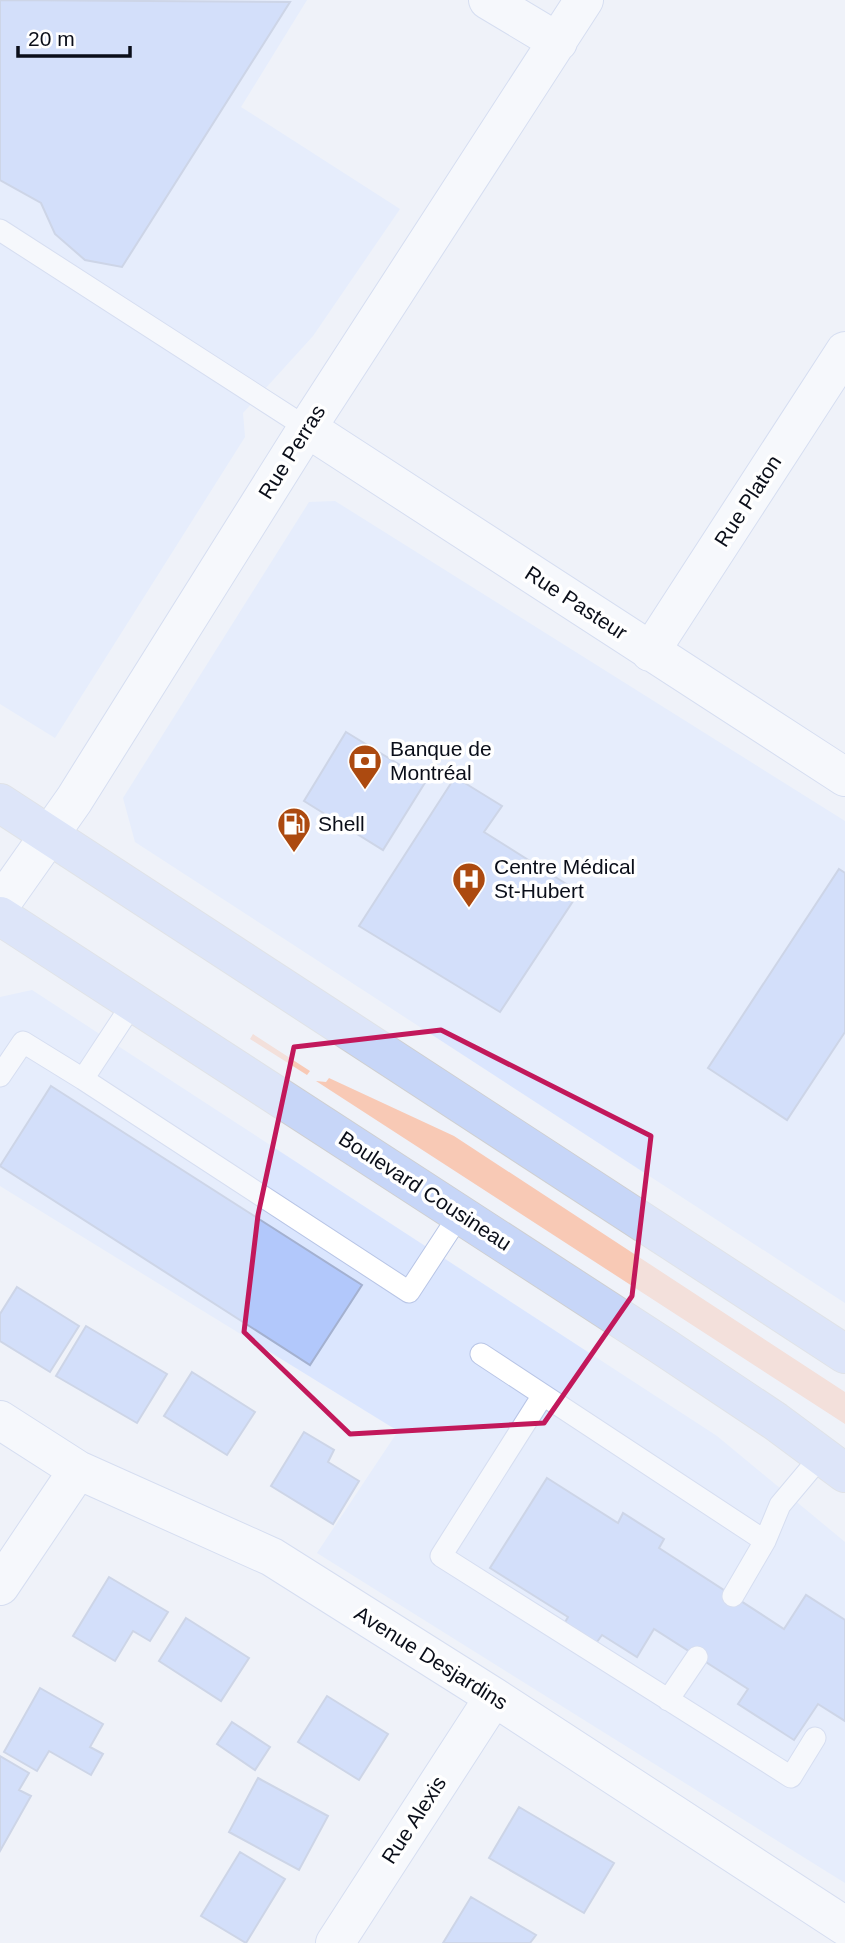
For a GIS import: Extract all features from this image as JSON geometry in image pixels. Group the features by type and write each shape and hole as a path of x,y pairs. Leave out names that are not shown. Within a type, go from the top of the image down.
{"main road":[{"path":"0,803 845,1354"},
{"name":"Boulevard Cousineau","path":"0,916 775,1421 833,1464"}],"street":[{"path":"488,0 558,42"},
{"name":"Rue Perras","path":"0,905 50,836 307,428 584,0"},
{"name":"Rue Platon","path":"650,652 845,351"},
{"name":"Rue Pasteur","path":"307,428 845,777"},
{"name":"Avenue Desjardins","path":"0,1420 78,1471 272,1557 494,1696 845,1926"},
{"path":"0,1586 78,1471"},
{"name":"Rue Alexis","path":"335,1943 494,1696"}],"lane":[{"path":"0,230 307,428"},
{"path":"83,1079 133,1003"},
{"path":"0,1076 23,1042 409,1292 460,1214"},
{"path":"481,1354 765,1541"},
{"path":"543,1395 441,1556 791,1777 815,1738"},
{"path":"733,1596 765,1541 780,1505 833,1464"},
{"path":"668,1700 697,1657"}],"highlighted area":[{"path":"441,1030 651,1136 632,1296 544,1423 350,1434 244,1332 258,1215 294,1047"}],"shaded area":[{"path":"0,0 307,0 241,107 400,209 313,336 243,413 245,437 55,738 0,704"},
{"path":"335,501 845,821 845,1303 135,842 123,798 309,502"},
{"path":"32,990 717,1436 845,1542 845,1883 317,1553 398,1431 0,1186 0,997"},
{"path":"253,1034 310,1071 307,1075 250,1039"},
{"path":"329,1078 454,1136 845,1392 845,1424 316,1081 326,1082"}],"building":[{"path":"0,0 290,2 122,267 85,260 55,234 41,203 0,180"},
{"name":"Banque de Montréal","path":"346,732 426,781 383,850 304,801"},
{"name":"Centre Médical St-Hubert","path":"455,777 502,806 484,832 579,892 500,1012 359,926"},
{"path":"839,869 845,873 845,1032 787,1120 708,1068"},
{"path":"51,1086 362,1285 310,1365 0,1166"},
{"path":"17,1287 79,1326 50,1372 0,1341 0,1314"},
{"path":"86,1326 167,1374 137,1423 56,1376"},
{"path":"192,1372 255,1412 227,1455 164,1416"},
{"path":"304,1432 334,1450 328,1462 359,1481 333,1524 271,1486"},
{"path":"547,1478 618,1523 623,1513 664,1539 659,1548 784,1629 806,1595 845,1620 845,1721 818,1704 794,1740 738,1704 748,1689 654,1629 637,1657 602,1635 594,1646 563,1626 568,1617 490,1568"},
{"path":"109,1577 168,1612 150,1641 133,1631 115,1661 73,1636"},
{"path":"186,1618 249,1658 221,1701 159,1661"},
{"path":"40,1688 103,1724 90,1747 103,1754 91,1775 49,1751 37,1771 4,1752"},
{"path":"327,1696 388,1734 359,1780 298,1742"},
{"path":"232,1722 270,1747 255,1770 217,1744"},
{"path":"0,1756 29,1773 19,1790 31,1796 0,1851"},
{"path":"258,1778 328,1816 299,1870 229,1832"},
{"path":"519,1807 614,1863 584,1913 489,1858"},
{"path":"240,1852 285,1879 246,1943 201,1916"},
{"path":"471,1897 536,1935 530,1943 443,1943"}],"place":[{"name":"Banque de Montréal","path":"365,791"},
{"name":"Shell","path":"294,854"},
{"name":"Centre Médical St-Hubert","path":"469,909"}]}
